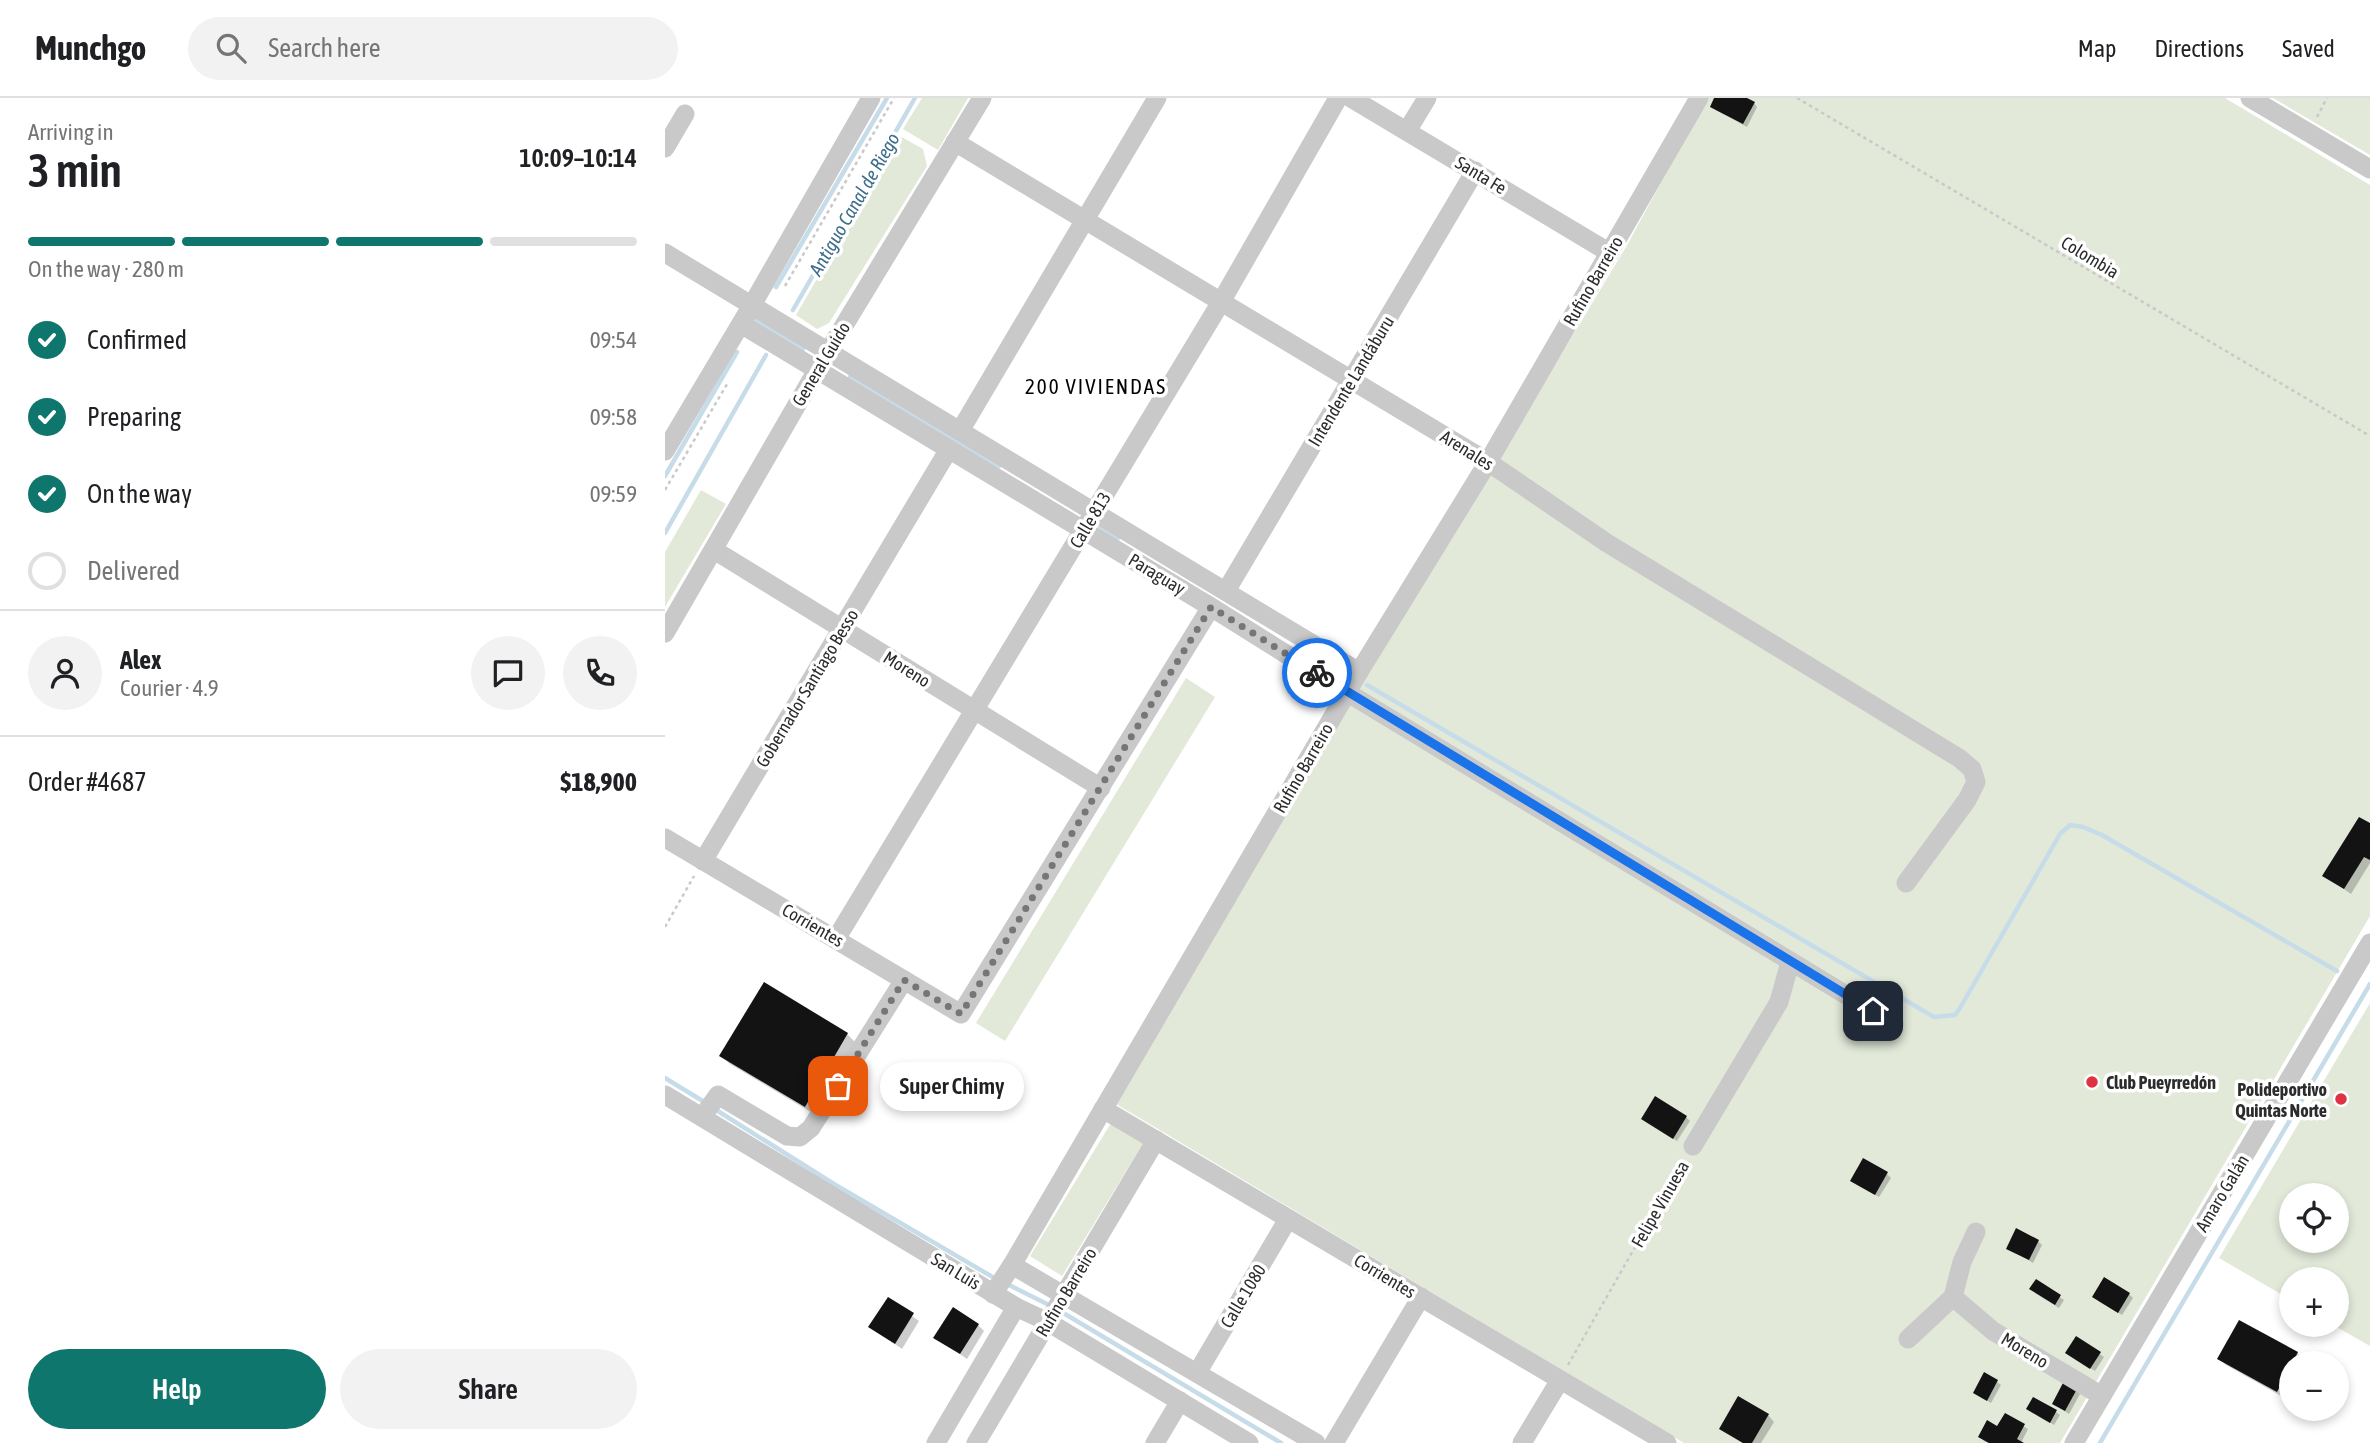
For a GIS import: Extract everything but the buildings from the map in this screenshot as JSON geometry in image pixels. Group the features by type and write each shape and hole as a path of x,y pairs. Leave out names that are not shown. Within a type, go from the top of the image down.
{"street":[{"path":"665,451 871,98"},
{"name":"General Guido","path":"665,632 828,351 982,98"},
{"path":"960,430 1157,98"},
{"name":"Calle 813","path":"836,939 1221,302 1338,98"},
{"name":"Santa Fe","path":"1351,98 1610,253"},
{"path":"1407,131 1427,98"},
{"name":"Rufino Barreiro","path":"993,1294 1359,671 1488,462 1699,98"},
{"path":"2250,98 2370,169"},
{"path":"665,148 685,114"},
{"name":"Arenales","path":"955,142 1488,462 1607,543 1959,758 1972,769 1976,782 1967,800 1906,883"},
{"name":"Intendente Landáburu","path":"1226,591 1475,171"},
{"name":"Paraguay","path":"665,253 1359,671"},
{"name":"Paraguay","path":"741,324 1894,1024"},
{"name":"Gobernador Santiago Besso","path":"703,861 949,449"},
{"name":"Moreno","path":"714,550 1101,788"},
{"path":"1101,788 1211,607"},
{"name":"Corrientes","path":"665,838 961,1014 1101,788"},
{"name":"Amaro Galán","path":"2074,1443 2370,943"},
{"name":"Felipe Vinuesa","path":"1693,1146 1779,1002 1790,962"},
{"path":"702,1117 718,1095 787,1136 800,1136 811,1128 904,980"},
{"name":"San Luis","path":"665,1095 993,1294 1048,1322 1249,1443"},
{"name":"Corrientes","path":"1103,1109 1667,1443"},
{"name":"Rufino Barreiro","path":"977,1443 1156,1140"},
{"name":"Calle 1080","path":"1197,1373 1288,1219"},
{"path":"1908,1339 1953,1297 1962,1262 1976,1232"},
{"path":"1012,1265 1316,1443"},
{"path":"1334,1443 1421,1297"},
{"name":"Moreno","path":"1953,1297 1993,1331 2102,1396"},
{"name":"Rufino Barreiro","path":"936,1443 1016,1307"},
{"path":"1522,1443 1560,1380"},
{"path":"1155,1443 1180,1401"}],"path":[{"path":"782,291 894,98"},
{"name":"Colombia","path":"1797,98 2370,436"},
{"path":"2308,132 2327,98"},
{"path":"665,490 728,382"},
{"path":"665,927 703,861"},
{"name":"Felipe Vinuesa","path":"1560,1380 1693,1146"}],"green space":[{"path":"922,98 968,98 938,150 903,129"},
{"path":"1707,98 2225,98 2370,185 2370,916 2060,1443 1684,1443 1116,1104 1355,697 1626,247"},
{"path":"2273,98 2370,98 2370,155"},
{"path":"900,136 923,149 927,166 829,323 817,329 796,315"},
{"path":"701,490 726,504 665,607 665,552"},
{"path":"1186,678 1215,697 1005,1041 976,1023"},
{"name":"Polideportivo Quintas Norte","path":"2370,1003 2370,1346 2349,1334 2349,1267 2279,1267 2279,1293 2219,1258"},
{"path":"1111,1123 1144,1142 1062,1276 1030,1256"}],"waterway":[{"path":"776,287 887,98"},
{"name":"Antiguo Canal de Riego","path":"793,310 915,98"},
{"path":"756,320 803,349"},
{"path":"665,476 737,352"},
{"name":"Antiguo Canal de Riego","path":"665,533 766,355"},
{"path":"850,377 999,466"},
{"path":"1100,527 1118,538"},
{"path":"1367,685 1934,1017 1955,1015 1960,1008 2060,834 2070,825 2102,835 2337,971"},
{"path":"2100,1443 2370,984"},
{"path":"665,1078 706,1103"},
{"path":"713,1108 834,1184 996,1279"},
{"path":"1007,1284 1053,1307"},
{"path":"1060,1311 1281,1443"}],"way so far":[{"path":"838,1086 904,980 961,1014 1211,607 1317,673"}],"place":[{"name":"Club Pueyrredón","path":"2092,1082"},
{"name":"Super Chimy","path":"838,1086"},
{"name":"Polideportivo Quintas Norte","path":"2341,1099"}],"district":[{"name":"200 VIVIENDAS","path":"1096,386"}],"route":[{"path":"1317,673 1873,1011"}]}
